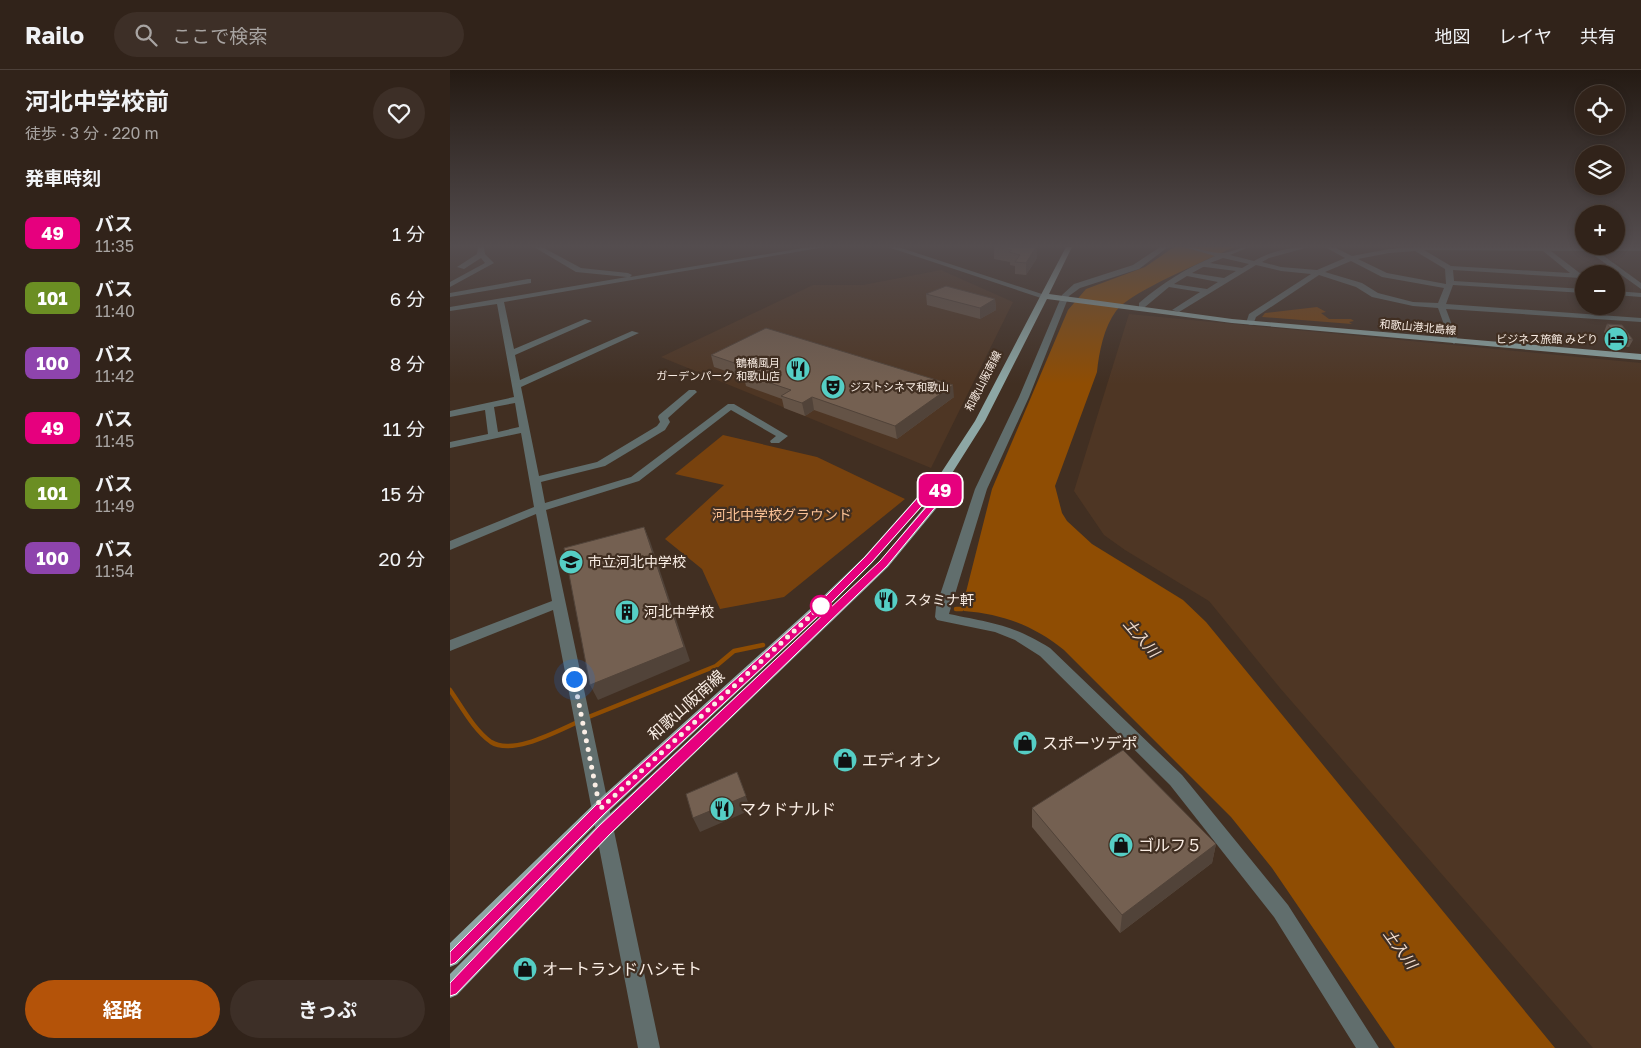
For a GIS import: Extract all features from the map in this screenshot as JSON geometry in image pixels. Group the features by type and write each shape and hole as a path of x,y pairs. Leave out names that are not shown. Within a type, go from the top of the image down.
{"main road":[{"name":"和歌山港北島線","path":"1044,296 1250,321 1641,357"},
{"name":"和歌山阪南線","path":"450,957 600,809 814,613 868,560 923,497 943,478 980,420 1044,296"},
{"name":"和歌山港北島線","path":"1129,306 1142,305 1250,321"},
{"name":"和歌山港北島線","path":"1454,339 1641,352"},
{"name":"和歌山阪南線","path":"450,988 604,830 884,564 938,499 943,478"}],"street":[{"path":"450,295 463,293"},
{"path":"450,309 549,293"},
{"path":"1034,293 1044,296"},
{"path":"1073,293 981,489 943,607 942,617 964,623 992,626 1021,636 1045,652 1176,780 1281,911 1368,1048"},
{"path":"1142,305 1159,293"},
{"path":"1176,310 1203,293"},
{"path":"1250,321 1289,293"},
{"path":"1372,293 1413,304 1641,320"},
{"path":"1447,293 1441,306 1454,339"},
{"path":"1625,294 1641,295"},
{"path":"500,301 558,603 649,1048"},
{"path":"511,353 588,321"},
{"path":"517,385 635,333"},
{"path":"535,480 601,464 661,428 665,422 663,417 692,392"},
{"path":"450,414 520,399"},
{"path":"489,405 493,436"},
{"path":"450,546 541,508 635,479 731,406 783,436 775,441"},
{"path":"450,445 526,430"},
{"path":"450,646 558,603"}],"shaded area":[{"path":"797,293 992,293 1013,302 931,468 661,357"},
{"path":"1129,314 1641,363 1641,1048 1593,1048 1280,688 1209,601 1125,550 1104,535 1074,491"}],"green space":[{"path":"1317,307 1326,312 1321,313 1329,319 1351,319 1354,321 1349,322 1352,324 1262,317 1265,313"},
{"name":"河北中学校グラウンド","path":"723,435 817,457 905,499 784,597 720,609 702,569 665,539 724,485 675,474"}],"water":[{"name":"土入川","path":"1083,293 1139,293 1124,303 1116,311 1108,324 1099,356 1097,372 1055,486 1062,513 1067,521 1092,544 1183,600 1206,622 1555,1048 1395,1048 1272,868 1231,817 1064,650 1041,634 1005,618 964,611 963,604 992,489 1068,310"}],"building":[{"path":"971,293 995,299 980,308 926,294"},
{"path":"1607,324 1622,325 1633,340 1618,338"},
{"path":"766,328 953,385 895,426 812,397 802,403 781,396 791,390 743,374 752,369 711,355"},
{"name":"河北中学校","path":"644,527 684,647 590,685 564,548"},
{"name":"ゴルフ５","path":"1123,750 1216,844 1122,915 1032,808"},
{"path":"737,772 746,796 693,818 686,794"}],"waterway":[{"path":"956,609 962,609 966,603"},
{"path":"586,718 716,666 734,651 763,645"},
{"path":"450,690 479,731 491,742 500,745 523,744 580,721"}],"bus line":[{"name":"49","path":"450,957 600,809 814,613 868,560 923,497 943,478 938,499 921,522 884,564 604,830 450,988"}],"place":[{"name":"ビジネス旅館 みどり","path":"1616,339"},
{"name":"鶴橋風月 ガーデンパーク 和歌山店","path":"798,369"},
{"name":"ジストシネマ和歌山","path":"833,387"},
{"name":"市立河北中学校","path":"571,562"},
{"name":"スタミナ軒","path":"886,600"},
{"name":"河北中学校","path":"627,612"},
{"name":"スポーツデポ","path":"1025,743"},
{"name":"エディオン","path":"845,760"},
{"name":"マクドナルド","path":"722,809"},
{"name":"ゴルフ５","path":"1121,845"},
{"name":"オートランドハシモト","path":"525,969"}],"route":[{"path":"574,679 600,809 828,600 821,606"}]}
